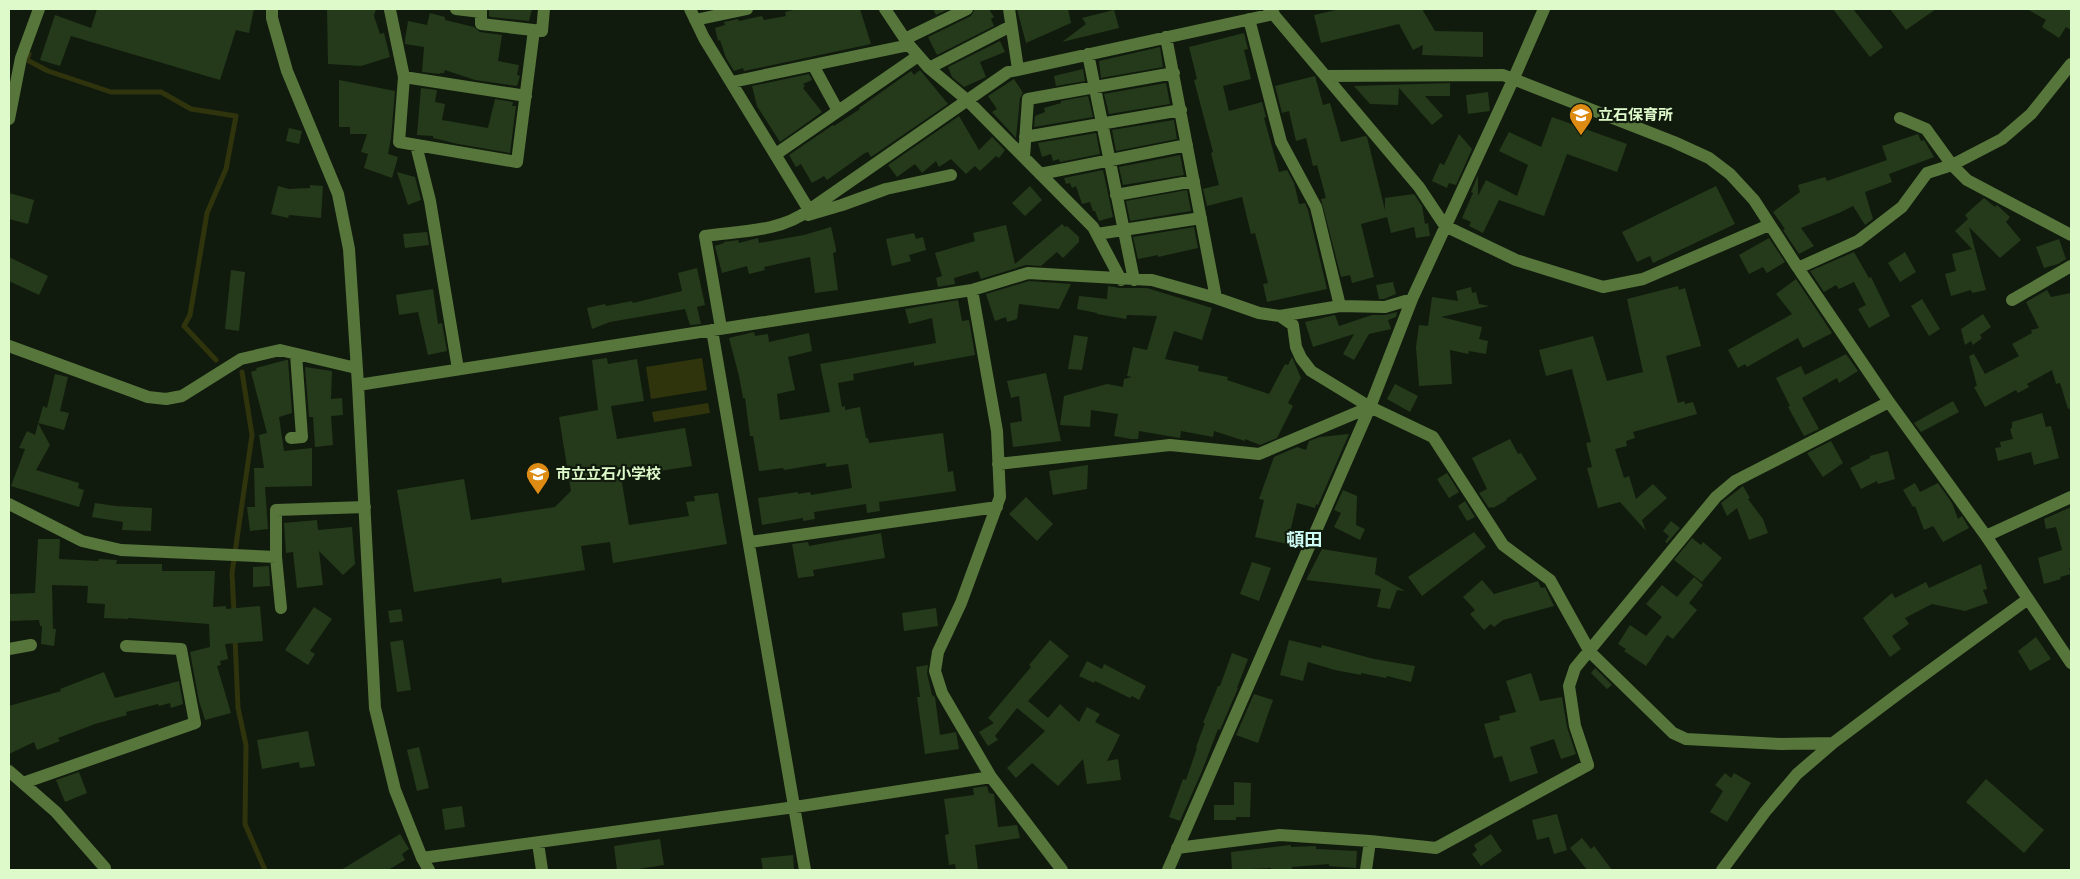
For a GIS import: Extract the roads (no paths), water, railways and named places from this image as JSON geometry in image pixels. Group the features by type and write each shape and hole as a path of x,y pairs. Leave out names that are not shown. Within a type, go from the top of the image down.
{"street":[{"path":"9,118 21,58 39,9"},
{"path":"272,9 272,18 287,71 338,194 349,249 375,708 395,790 422,858 429,870"},
{"path":"391,9 404,77 399,142 517,162 534,30"},
{"path":"456,9 481,10 481,24 542,31 544,9"},
{"path":"747,9 693,14 704,38 809,210"},
{"path":"885,9 907,42 929,68 967,100 1093,226 1127,280"},
{"path":"732,82 907,42 967,9"},
{"path":"1009,9 1018,69"},
{"path":"1168,870 1370,407 1412,300 1544,9"},
{"path":"798,218 1008,72 1249,20 1272,12 1419,187 1445,226 1516,260 1603,287 1643,279 1769,225"},
{"path":"1249,20 1280,142 1316,207 1340,306"},
{"path":"929,68 1011,26"},
{"path":"1166,37 1216,298"},
{"path":"1088,54 1124,230 1127,280"},
{"path":"776,154 918,56"},
{"path":"1798,268 1858,241 1902,207 1927,173 1952,165 2002,139 2031,114 2071,64"},
{"path":"813,65 838,111"},
{"path":"1024,157 1028,99 1174,73"},
{"path":"1326,76 1503,75 1674,142 1709,158 1730,174 1754,200 1889,402 1986,536 2071,663"},
{"path":"404,77 526,96"},
{"path":"1026,138 1180,110"},
{"path":"1900,118 1926,129 1952,165 1967,180 2071,235"},
{"path":"416,145 430,201 458,369"},
{"path":"1040,174 1187,145"},
{"path":"805,870 750,542 717,329 705,236 770,227 842,205 886,189 951,174"},
{"path":"1116,194 1194,181"},
{"path":"1097,234 1201,218"},
{"path":"2012,300 2071,266"},
{"path":"358,385 972,290 1028,273 1152,280 1260,313 1280,316 1340,306 1385,307 1412,300"},
{"path":"972,290 997,431 1000,497 961,603 938,652 935,671 942,693 990,777 1062,870"},
{"path":"1280,316 1293,325 1296,347 1301,358 1311,370 1370,407 1433,437 1503,545 1550,580 1590,652 1673,733 1686,739 1781,744 1833,743"},
{"path":"9,346 148,397 166,399 182,396 241,359 280,350 356,368"},
{"path":"291,438 302,437 296,354"},
{"path":"1177,848 1280,835 1436,848 1588,766 1575,726 1569,686 1575,668 1716,497 1736,481 1889,402"},
{"path":"998,464 1170,445 1259,454 1370,407"},
{"path":"1986,536 2071,497"},
{"path":"9,504 82,541 121,550 276,557"},
{"path":"281,608 276,557 276,510 365,507"},
{"path":"750,542 997,507"},
{"path":"1722,870 1765,812 1797,774 1833,743 2028,599"},
{"path":"9,649 31,646"},
{"path":"23,783 195,723 181,649 126,646"},
{"path":"9,771 56,812 105,868 104,870"},
{"path":"422,858 538,844 990,777"},
{"path":"1366,870 1370,841"},
{"path":"538,844 542,870"}],"waterway":[{"path":"29,54 27,60 48,71 111,92 161,92 191,109 236,116 226,169 207,213 190,315 184,326 216,360"},
{"path":"234,614 232,573 252,435 242,372"},
{"path":"235,638 238,708 246,745 245,824 265,870"}],"place":[{"name":"立石保育所","path":"1581,136"},
{"name":"市立立石小学校","path":"538,495"}],"district":[{"name":"頓田","path":"1304,540"}]}
